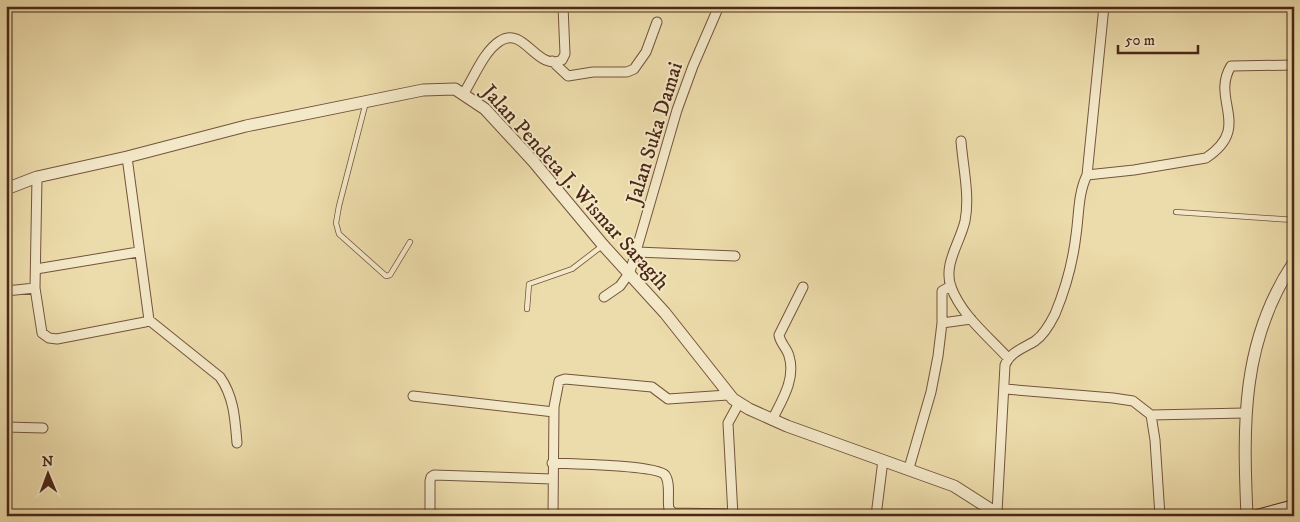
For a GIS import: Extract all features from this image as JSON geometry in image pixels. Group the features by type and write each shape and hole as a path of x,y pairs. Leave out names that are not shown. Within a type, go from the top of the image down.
{"main road":[{"path":"1257,516 1294,506"}],"street":[{"path":"464,93 490,51 506,38 518,39 544,60 552,62 562,60 565,54 563,6"},
{"name":"Jalan Suka Damai","path":"630,272 677,110 692,66 719,6"},
{"path":"999,514 1005,365 1008,358 1043,334 1056,312 1076,242 1081,190 1087,175 1104,6"},
{"path":"552,62 568,76 593,72 627,72 640,63 657,22"},
{"path":"1087,175 1134,170 1206,158 1215,152 1229,133 1230,123 1224,78 1231,66 1294,65"},
{"name":"Jalan Pendeta J. Wismar Saragih","path":"6,189 37,177 127,157 246,126 366,101 441,88 455,89 464,93 485,109 533,161 603,245 630,272 665,313 728,395 739,403 772,420 843,447 909,468 954,486 999,514"},
{"path":"961,142 966,207 965,221 951,258 951,286 971,319 1008,358"},
{"path":"127,157 138,252 149,320 223,381 234,405 237,443"},
{"path":"37,177 35,288 42,333 49,338 57,339 149,320"},
{"path":"36,269 138,252"},
{"path":"637,252 735,256"},
{"path":"1247,516 1246,413 1254,353 1268,306 1294,262"},
{"path":"604,297 620,286 630,272"},
{"path":"772,420 788,388 790,374 790,360 779,335 803,286"},
{"path":"909,468 931,392 942,323 940,296 942,291 951,286"},
{"path":"6,291 35,288"},
{"path":"942,323 971,319"},
{"path":"553,516 552,463 554,412 558,381 561,379 652,387 668,398 728,395"},
{"path":"1005,389 1133,401 1151,415 1246,413"},
{"path":"413,396 554,412"},
{"path":"552,463 643,468 660,472 667,480 669,509 673,513 733,515 728,422 739,403"},
{"path":"1151,415 1155,440 1160,516"},
{"path":"6,427 43,428"},
{"path":"876,516 884,460"},
{"path":"430,516 430,481 434,475 552,479"}],"lane":[{"path":"366,101 336,223 338,234 386,276 390,275 410,242"},
{"path":"1176,212 1294,220"},
{"path":"527,309 529,284 572,269 603,245"}]}
